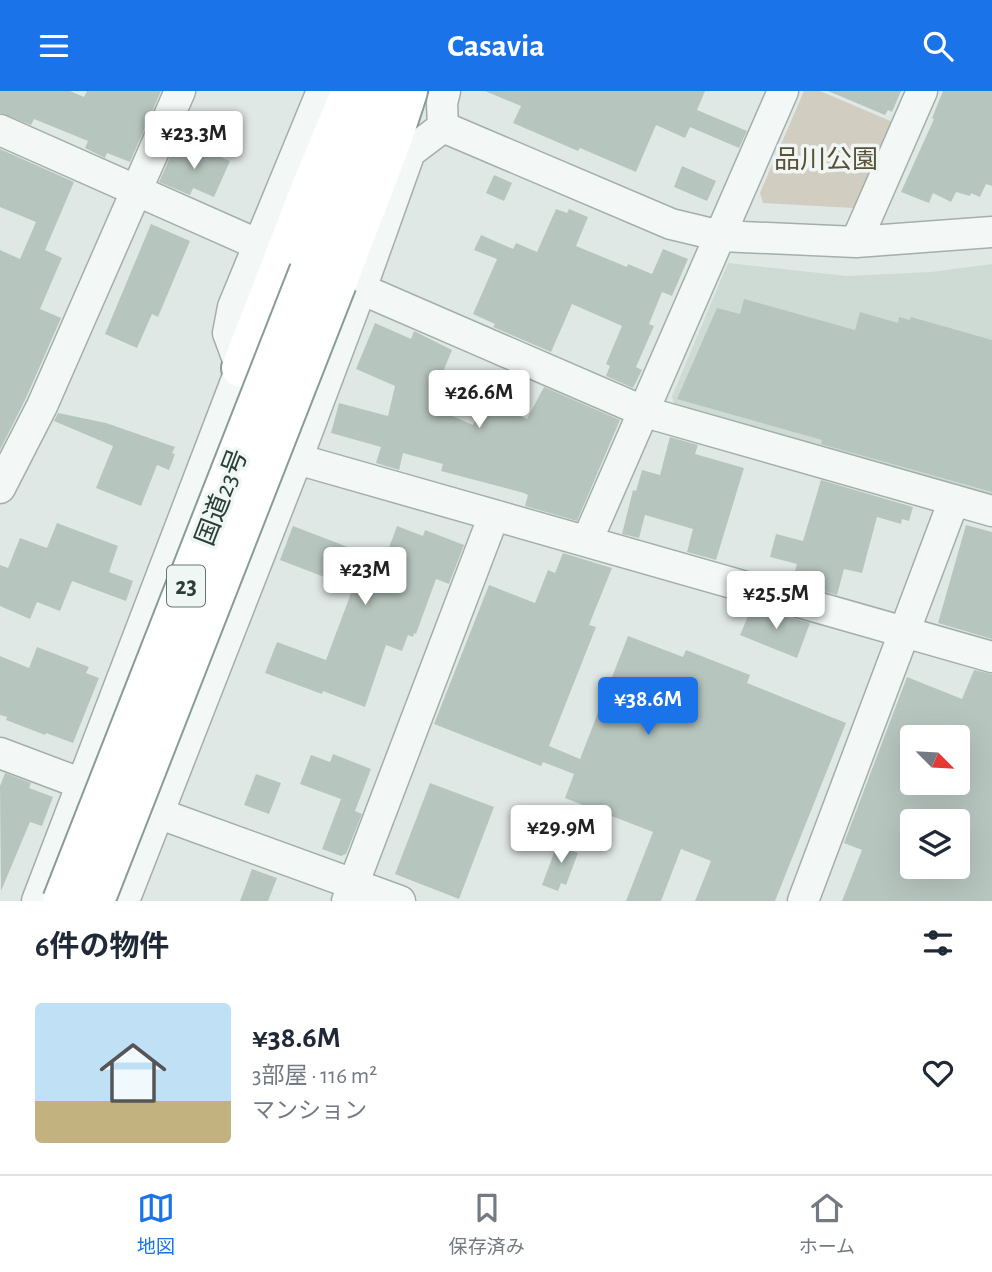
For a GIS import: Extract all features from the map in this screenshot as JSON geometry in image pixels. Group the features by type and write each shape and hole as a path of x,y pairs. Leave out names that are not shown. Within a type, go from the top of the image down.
{"highway":[{"path":"241,368 351,91"},
{"name":"国道23号","path":"62,901 389,140 376,91"},
{"name":"国道23号","path":"95,901 408,91"},
{"path":"389,140 428,91"}],"street":[{"path":"0,488 42,406 180,91"},
{"path":"37,901 241,368 228,333 233,307 322,91"},
{"path":"443,127 442,103 446,91"},
{"path":"587,541 783,91"},
{"path":"856,242 922,91"},
{"path":"124,901 361,289 389,140 443,127 671,223 721,236 856,242 992,232"},
{"path":"0,130 257,244"},
{"path":"361,289 645,412 992,511"},
{"path":"297,459 992,657"},
{"path":"803,901 954,500"},
{"path":"350,893 494,515"},
{"path":"0,753 158,813 350,893 400,901"}],"shaded area":[{"path":"728,263 847,276 931,272 992,264 992,497 675,407 672,396"}],"green space":[{"name":"品川公園","path":"804,91 820,91 895,123 859,202 853,208 763,203 760,193"}],"building":[{"path":"0,91 70,91 84,97 87,91 161,91 130,162 107,153 105,158 85,148 88,141 34,119 31,125 0,113"},
{"path":"485,91 705,91 697,110 747,131 739,148 690,127 685,138 656,125 636,172 513,123 521,106"},
{"path":"828,91 901,91 892,112 888,110 885,115"},
{"path":"943,91 992,91 992,186 986,184 980,197 956,192 951,202 933,193 929,203 901,192 934,119 932,118"},
{"path":"187,143 230,161 214,197 193,188 190,195 159,182 175,146 184,150"},
{"path":"0,149 74,182 45,250 62,258 40,309 61,318 0,450 0,250 20,259 36,222 0,207"},
{"path":"682,166 716,181 707,201 674,187"},
{"path":"494,175 512,183 504,201 486,193"},
{"path":"556,209 567,213 569,209 588,217 576,246 627,267 628,264 652,274 663,249 688,259 672,296 662,292 649,324 654,326 636,367 642,370 633,388 606,376 610,366 606,364 622,326 572,304 551,352 493,327 495,324 473,314 497,259 474,250 481,235 513,249 516,243 537,252"},
{"path":"151,224 190,241 158,317 152,314 137,348 105,334"},
{"path":"744,299 855,330 860,312 898,323 899,317 910,320 911,317 992,340 992,492 821,444 822,440 677,399 717,308 740,314"},
{"path":"375,323 411,339 414,331 452,350 429,406 473,425 484,400 527,419 544,387 620,420 577,521 525,506 528,495 524,493 441,471 443,464 403,453 399,470 376,463 381,447 331,433 339,403 388,416 395,386 356,369"},
{"path":"58,413 106,423 175,447 169,470 157,465 141,506 96,488 113,446 54,421"},
{"path":"670,437 698,445 695,454 744,468 716,560 687,552 693,529 645,515 639,538 622,534 633,490 636,491 642,470 660,475"},
{"path":"821,480 913,507 909,521 902,519 901,524 877,517 862,573 844,569 837,595 792,582 797,564 770,557 776,534 803,541"},
{"path":"57,523 118,546 109,572 133,581 126,601 72,581 60,611 37,602 30,619 0,606 0,565 8,568 20,538 47,548"},
{"path":"966,525 992,532 992,639 938,623"},
{"path":"293,526 384,561 397,526 423,536 425,530 464,545 449,584 436,579 416,634 414,633 413,637 408,635 402,651 386,645 365,707 265,673 277,642 326,660 353,588 280,560"},
{"path":"563,553 612,568 589,625 596,627 549,746 580,759 628,636 683,657 686,650 750,675 747,683 846,723 775,901 695,901 711,861 681,849 661,901 626,901 653,832 565,798 574,774 543,762 541,766 434,724 489,585 535,603 548,570 555,573"},
{"path":"752,607 810,623 797,658 740,635"},
{"path":"37,647 89,667 86,673 99,678 73,743 46,733 45,735 6,720 7,717 0,715 0,656 29,668"},
{"path":"974,670 992,674 992,901 842,901 862,850 844,843 907,677 962,699"},
{"path":"333,754 371,769 355,811 362,814 346,854 341,856 322,849 341,799 300,784 311,755 330,762"},
{"path":"5,773 31,783 29,788 53,797 42,826 30,822 1,891 0,786"},
{"path":"256,774 281,783 269,814 244,805"},
{"path":"430,783 494,807 459,899 395,874"},
{"path":"560,837 576,843 573,851 578,853 566,885 561,883 558,891 542,885"},
{"path":"252,869 277,878 268,901 240,901"}]}
